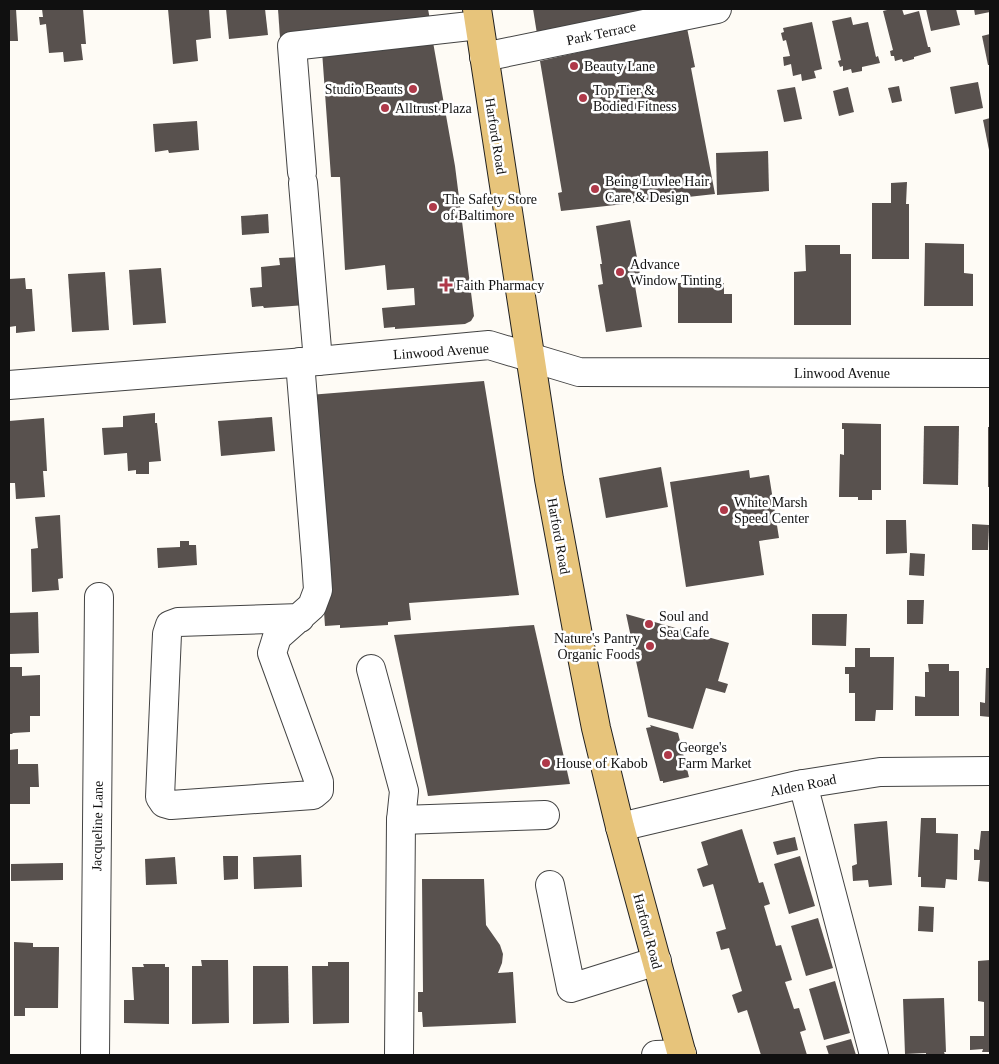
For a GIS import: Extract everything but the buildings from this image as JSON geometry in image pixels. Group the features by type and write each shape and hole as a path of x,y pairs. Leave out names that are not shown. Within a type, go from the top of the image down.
{"main road":[{"name":"Harford Road","path":"478,17 549,479 582,662 620,827 657,962 673,1055"}],"street":[{"name":"Park Terrace","path":"484,57 717,9"},
{"path":"300,618 178,622 170,624 167,634 160,797 164,803 171,805 313,795 319,790 319,782 272,653 277,638 300,618 312,606 318,590 303,177 292,46 478,17"},
{"name":"Linwood Avenue","path":"9,385 309,362 489,345 579,372 990,373"},
{"name":"Jacqueline Lane","path":"95,1055 99,598"},
{"path":"371,669 404,791 401,820 399,1055"},
{"name":"Alden Road","path":"620,827 803,784 880,772 990,770"},
{"path":"803,784 874,1055"},
{"path":"401,820 546,815"},
{"path":"550,885 571,988 657,962"}],"place":[{"name":"Beauty Lane","path":"574,66"},
{"name":"Studio Beauts","path":"413,89"},
{"name":"Top Tier & Bodied Fitness","path":"583,98"},
{"name":"Alltrust Plaza","path":"385,108"},
{"name":"Being Luvlee Hair Care & Design","path":"595,189"},
{"name":"The Safety Store of Baltimore","path":"433,207"},
{"name":"Advance Window Tinting","path":"620,272"},
{"name":"Faith Pharmacy","path":"446,285"},
{"name":"White Marsh Speed Center","path":"724,510"},
{"name":"Soul and Sea Cafe","path":"649,624"},
{"name":"Nature's Pantry Organic Foods","path":"650,646"},
{"name":"George's Farm Market","path":"668,755"},
{"name":"House of Kabob","path":"546,763"}]}
